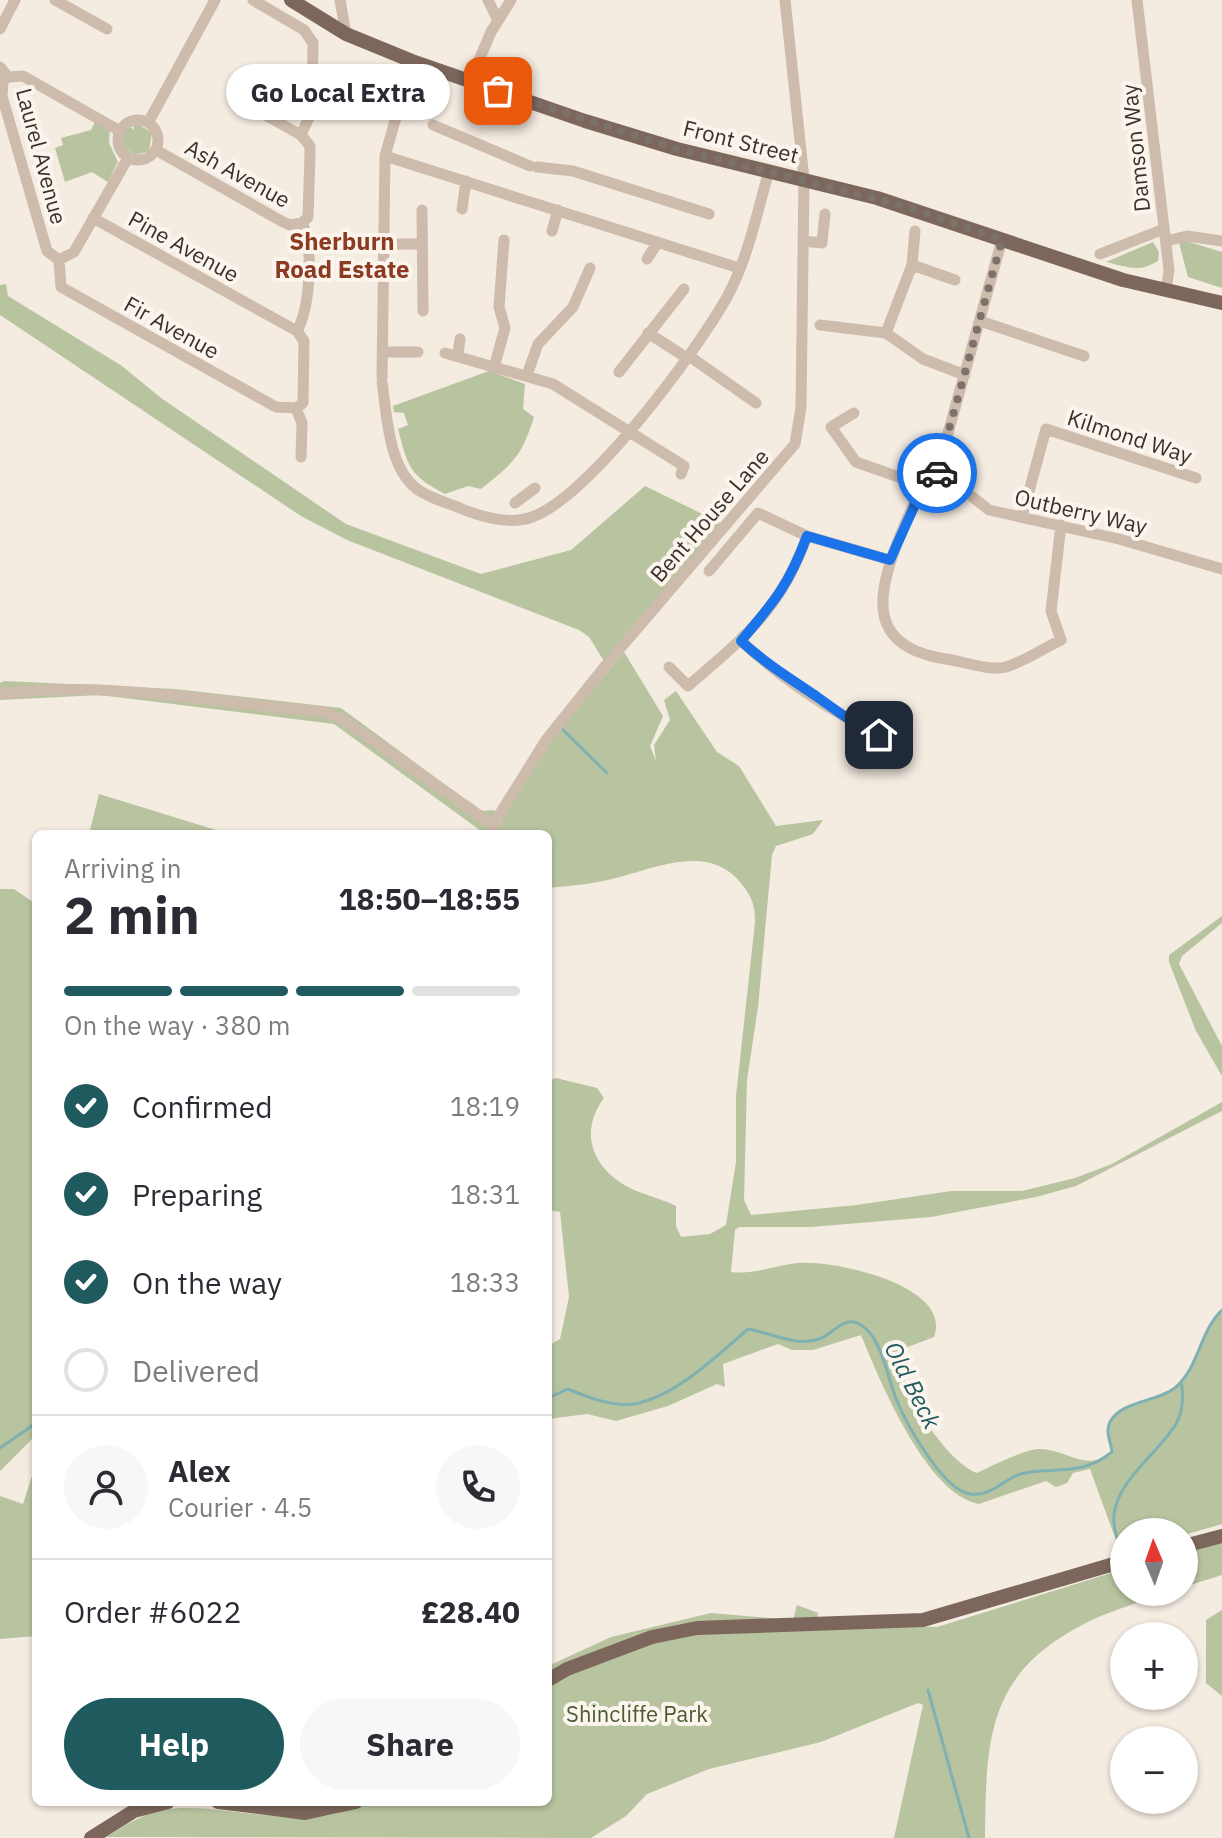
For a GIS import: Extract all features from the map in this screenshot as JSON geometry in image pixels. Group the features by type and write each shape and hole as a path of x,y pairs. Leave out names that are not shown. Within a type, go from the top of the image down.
{"main road":[{"name":"Front Street","path":"291,0 346,34 412,61 677,149 908,207 1166,291 1222,303"},
{"path":"1198,1542 1222,1536"},
{"path":"552,1678 652,1637 697,1628 923,1620 1110,1565"},
{"path":"91,1838 134,1811 153,1806"},
{"path":"250,1806 305,1813 337,1806"}],"street":[{"path":"0,29 15,0"},
{"path":"55,0 107,29"},
{"path":"128,158 118,145 120,131 132,121 148,123 215,0"},
{"path":"253,0 304,30 313,43 312,111 301,135"},
{"path":"340,0 346,34"},
{"path":"488,0 498,21"},
{"path":"470,81 511,0"},
{"name":"Bent House Lane","path":"0,694 56,688 105,688 324,712 344,720 493,825 546,740 795,444 800,424 804,179 785,0"},
{"name":"Damson Way","path":"1137,0 1169,270 1166,291"},
{"path":"412,61 385,156 382,380 397,460 418,490 490,518 531,518 581,482 630,429 688,357 728,295 769,171"},
{"name":"Laurel Avenue","path":"0,67 8,77 3,81 2,96 47,251 56,259"},
{"path":"8,77 23,76 120,131"},
{"path":"251,107 301,135 310,146 308,217 302,223 309,236 306,315 297,331 304,341 303,403 296,408 302,423 301,457"},
{"name":"Ash Avenue","path":"128,158 143,160 156,150 157,132 148,123"},
{"path":"433,125 534,167 573,171 709,214"},
{"name":"Ash Avenue","path":"156,150 283,222 290,225 302,223"},
{"path":"385,156 739,268"},
{"name":"Pine Avenue","path":"56,259 74,252 128,158"},
{"path":"462,209 466,181"},
{"path":"422,210 423,311"},
{"path":"552,231 558,210"},
{"path":"803,241 827,243 825,214"},
{"name":"Pine Avenue","path":"93,218 297,331"},
{"path":"886,333 912,265 915,231"},
{"path":"1100,254 1165,235 1222,241"},
{"path":"495,364 505,328 499,307 504,240"},
{"path":"1002,240 941,458 945,468 927,478 890,560 883,593 886,629 901,646 930,657 1004,668 1061,640 1051,611 1061,525"},
{"path":"647,259 658,242"},
{"path":"383,244 422,244"},
{"name":"Fir Avenue","path":"56,259 61,287 276,407 296,408"},
{"path":"912,265 955,280"},
{"path":"527,375 538,344 573,307 590,268"},
{"path":"619,372 684,287"},
{"path":"980,321 1084,356"},
{"path":"820,325 886,333 923,359 965,375"},
{"path":"648,333 756,403"},
{"path":"460,339 452,353 553,384 630,429 687,468"},
{"path":"382,352 418,352"},
{"path":"854,413 831,427 856,462 924,486"},
{"name":"Kilmond Way","path":"1022,517 1046,429 1196,478"},
{"name":"Outberry Way","path":"945,468 955,483 989,510 1061,525 1222,569"},
{"path":"525,496 531,518"},
{"path":"709,571 758,513 807,536 890,560"},
{"path":"669,667 688,686 741,641 780,597 793,574 807,536"},
{"path":"741,641 771,669 818,698 837,715 898,743"}],"green space":[{"path":"95,122 110,130 109,143 118,162 108,182 92,172 65,182 55,148 63,145 61,138 91,130"},
{"path":"138,124 152,133 149,151 135,155 123,147 122,136 129,126 134,130 133,125"},
{"path":"1186,241 1222,252 1222,288 1188,277 1179,243"},
{"path":"1153,242 1159,252 1158,261 1151,265 1133,268 1106,262"},
{"path":"6,284 8,296 122,366 161,398 346,524 481,574 571,550 645,486 723,524 604,661 589,637 579,630 347,540 301,516 0,315 0,285"},
{"path":"489,371 525,384 523,409 534,417 529,431 515,459 481,489 468,486 445,494 412,469 398,429 408,425 404,413 394,412 393,406"},
{"path":"624,652 663,716 650,746 656,761 654,745 670,720 664,700 676,691 717,752 739,766 776,826 823,820 813,834 776,846 772,855 758,1007 747,1080 744,1200 751,1215 857,1205 951,1191 1022,1191 1075,1178 1112,1164 1222,1102 1222,1111 1076,1186 1036,1197 931,1217 811,1227 739,1227 735,1230 731,1272 798,1263 837,1266 887,1279 926,1303 935,1319 934,1337 905,1348 900,1355 901,1369 915,1404 939,1440 965,1467 977,1473 1035,1449 1051,1450 1086,1461 1103,1458 1112,1452 1108,1428 1112,1419 1127,1408 1175,1388 1190,1370 1208,1328 1222,1310 1222,1524 1198,1531 1198,1518 1110,1518 1110,1524 1090,1469 1073,1473 1067,1483 1056,1487 1046,1481 979,1504 959,1496 941,1480 907,1433 861,1335 813,1350 792,1350 778,1344 723,1364 725,1387 717,1384 668,1406 616,1421 587,1414 552,1418 552,1344 560,1339 569,1297 560,1212 552,1211 552,1080 597,1088 604,1098 596,1112 591,1138 600,1162 620,1182 676,1206 676,1226 681,1237 710,1234 726,1225 736,1162 736,1096 755,922 752,901 741,883 727,870 711,863 694,861 676,862 596,882 552,888 552,830 480,830 334,724 100,695 0,700 0,683 175,689 341,708 481,811 494,810 500,825 540,757"},
{"path":"99,794 216,830 90,830"},
{"path":"0,889 14,889 32,901 32,1439 0,1471"},
{"path":"1222,916 1222,923 1182,956 1179,964 1222,1046 1222,1076 1196,1031 1169,955"},
{"path":"32,1476 32,1636 0,1639 0,1496 23,1504"},
{"path":"1222,1543 1222,1575 1198,1583 1198,1549"},
{"name":"Shincliffe Park","path":"1110,1573 1110,1606 1128,1606 1092,1620 1058,1639 1032,1661 1013,1684 1000,1709 992,1737 985,1838 894,1838 923,1705 918,1703 821,1742 709,1769 647,1794 626,1816 591,1838 106,1837 147,1814 186,1808 316,1817 354,1806 552,1806 552,1664 611,1637 711,1613 793,1620 797,1605 818,1613 816,1623 937,1627"},
{"path":"1222,1610 1222,1696 1206,1683 1206,1620"}],"waterway":[{"path":"562,729 607,773"},
{"name":"Old Beck","path":"552,1396 568,1389 609,1403 634,1404 680,1384 748,1329 792,1340 810,1341 824,1337 844,1323 855,1322 868,1331 874,1340 897,1401 927,1455 960,1490 978,1494 1018,1475 1080,1468 1112,1452 1108,1430 1115,1415 1175,1388 1190,1370 1208,1328 1222,1310"},
{"path":"1114,1518 1119,1497 1128,1482 1176,1424 1182,1403 1181,1382"},
{"name":"Old Beck","path":"0,1448 32,1426"},
{"path":"928,1690 969,1838"}],"way so far":[{"path":"498,91 677,149 908,207 1002,240 941,458 945,468 937,473"}],"place":[{"name":"Go Local Extra","path":"498,91"}],"district":[{"name":"Sherburn Road Estate","path":"342,255"}],"route":[{"path":"879,735 837,715 818,698 771,669 741,641 780,597 793,574 807,536 890,560 927,478 937,473"}]}
